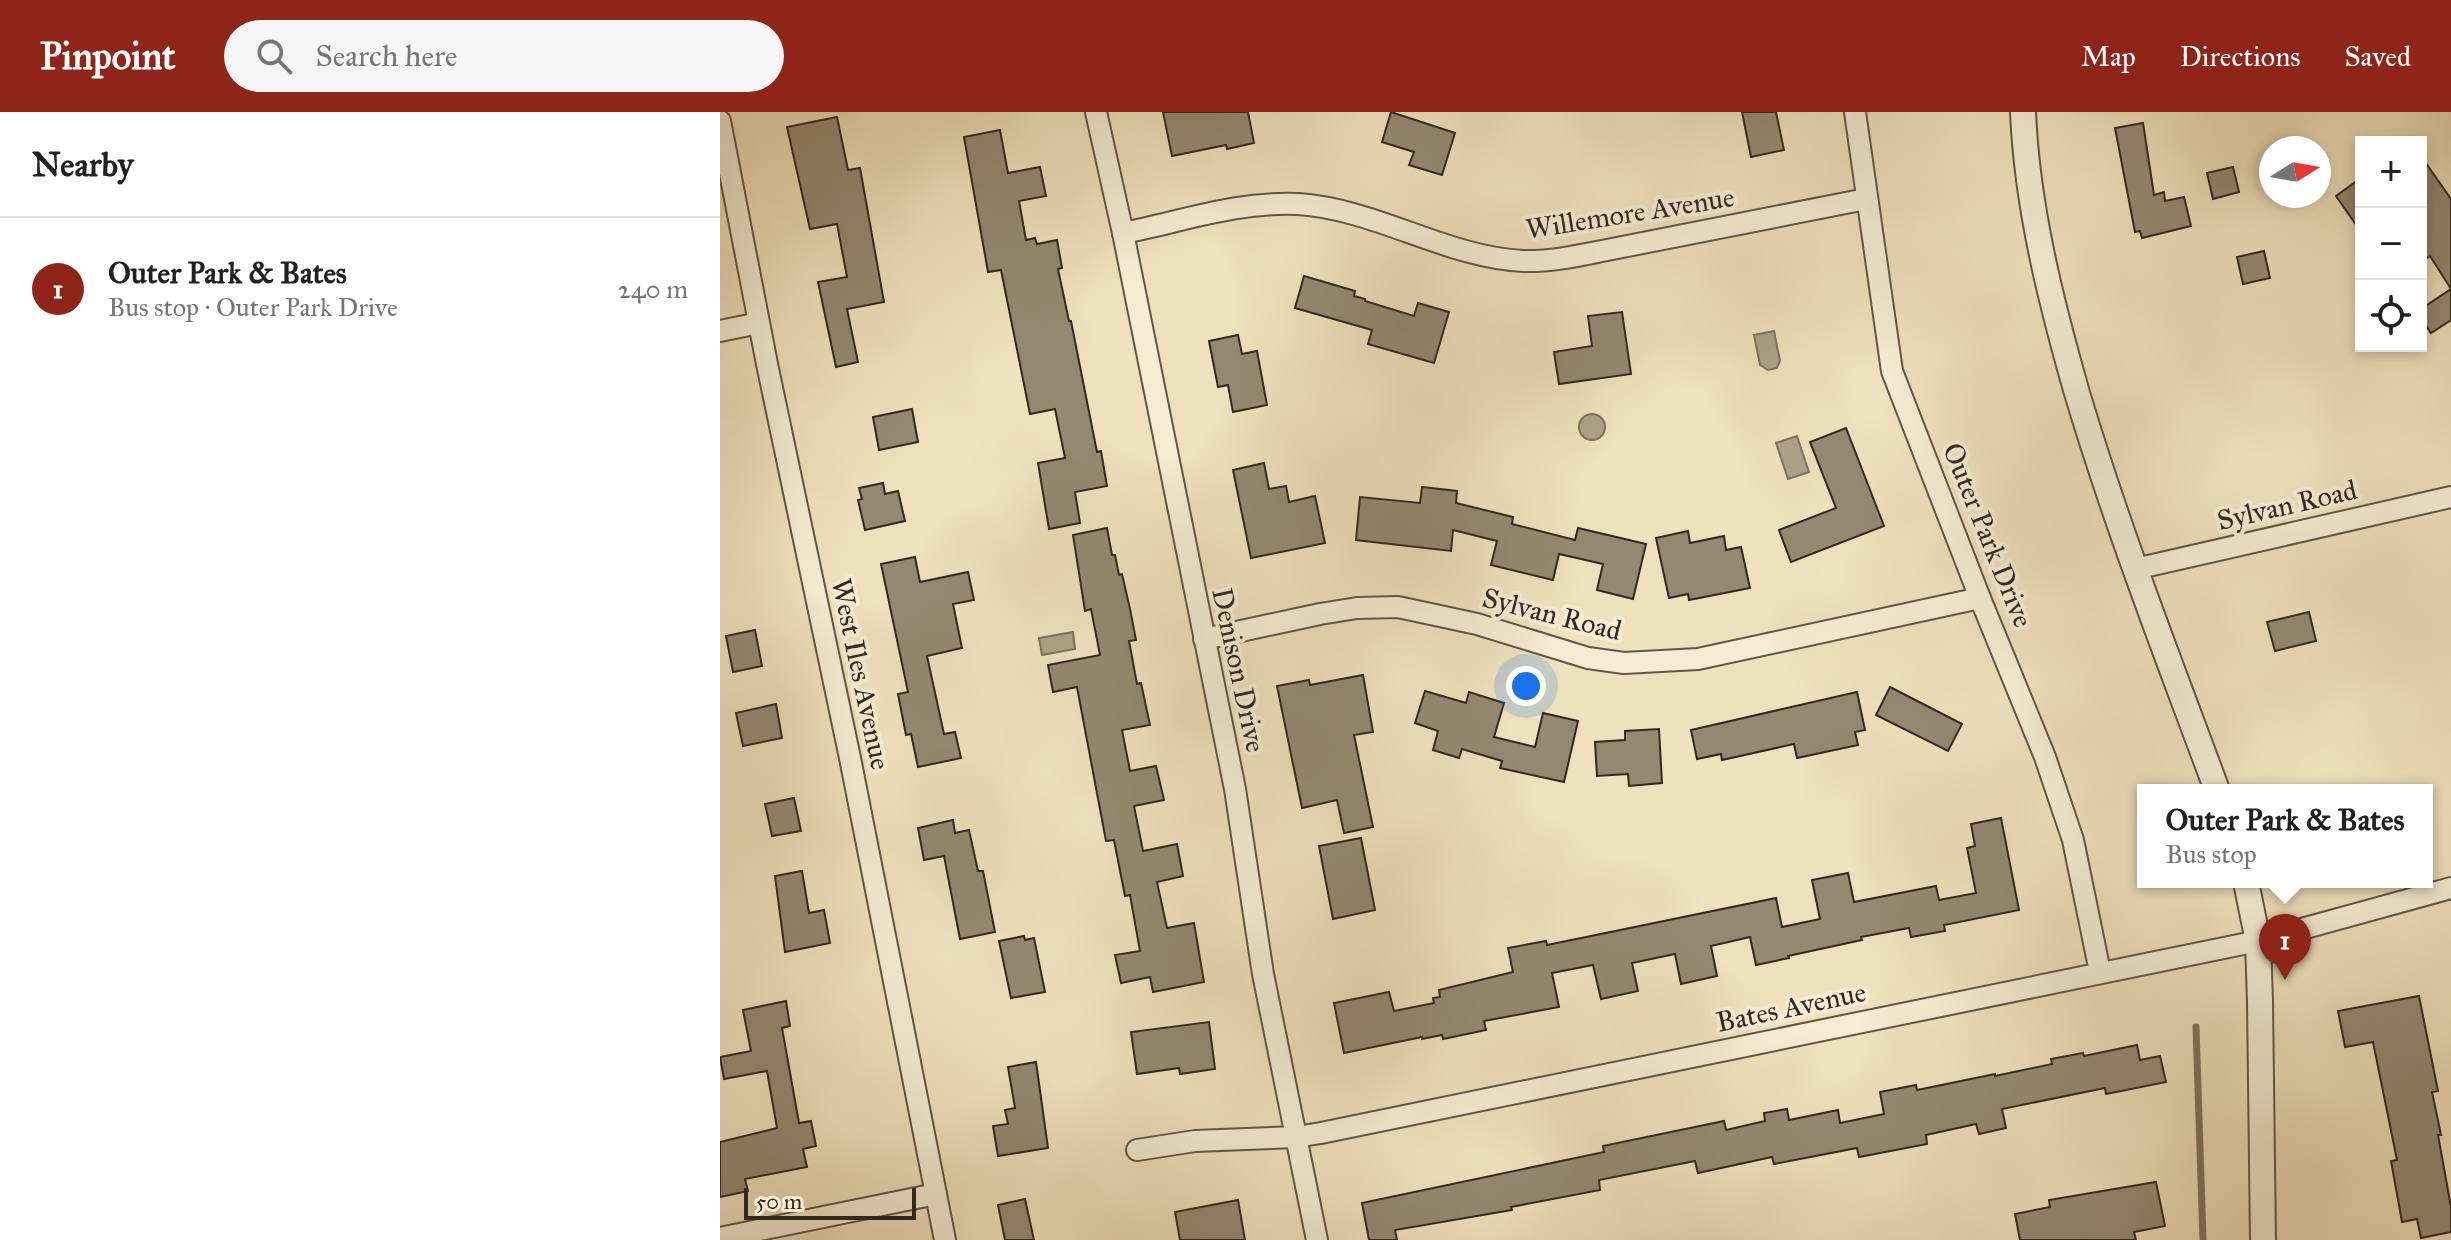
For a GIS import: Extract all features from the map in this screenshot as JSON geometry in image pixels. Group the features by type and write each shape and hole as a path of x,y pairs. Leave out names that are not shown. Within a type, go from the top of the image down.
{"street":[{"name":"Denison Drive","path":"1096,112 1235,789 1263,974 1317,1240"},
{"name":"Outer Park Drive","path":"1855,112 1892,371 2045,757 2073,840 2100,972"},
{"path":"2023,112 2039,239 2061,337 2096,456 2215,784"},
{"name":"West Iles Avenue","path":"720,121 945,1240"},
{"name":"Willemore Avenue","path":"1123,233 1233,209 1297,204 1374,220 1479,254 1524,261 1567,258 1866,199"},
{"path":"720,331 759,323"},
{"name":"Sylvan Road","path":"2135,569 2451,497"},
{"name":"Sylvan Road","path":"1204,639 1320,614 1357,608 1398,607 1477,624 1588,658 1624,663 1698,659 1980,598"},
{"path":"2247,888 2258,941 2263,1240"},
{"name":"Bates Avenue","path":"1137,1150 1195,1141 1296,1137 2258,941 2451,888"},
{"path":"720,1238 936,1194"}],"shaded area":[{"path":"1774,331 1780,361 1777,368 1768,370 1760,365 1754,335"},
{"path":"1592,414 1601,418 1605,427 1601,436 1592,440 1583,436 1579,427 1583,418"},
{"path":"1797,436 1809,472 1788,479 1776,443"},
{"path":"1073,632 1075,649 1042,655 1039,638"}],"building":[{"path":"1163,112 1248,112 1254,143 1227,149 1226,145 1172,156"},
{"path":"1391,112 1455,133 1442,175 1409,165 1414,152 1382,142"},
{"path":"1742,112 1776,112 1784,150 1751,157"},
{"path":"837,117 848,170 860,168 884,302 847,309 858,362 836,367 818,282 847,277 837,224 810,229 787,127"},
{"path":"2143,123 2154,195 2164,192 2165,201 2184,197 2191,226 2142,238 2140,231 2135,232 2115,128"},
{"path":"1000,130 1008,173 1040,167 1046,196 1019,201 1026,240 1035,238 1037,244 1057,240 1062,268 1058,269 1107,486 1075,492 1080,523 1049,529 1038,463 1065,458 1055,409 1030,414 1001,270 988,272 964,137"},
{"path":"2427,165 2451,199 2451,289 2430,256 2427,258"},
{"path":"2233,167 2239,192 2213,199 2207,173"},
{"path":"2355,182 2355,223 2336,196"},
{"path":"2264,251 2270,278 2243,284 2237,257"},
{"path":"1304,276 1355,291 1354,296 1365,301 1414,316 1418,303 1449,312 1434,363 1368,344 1372,330 1295,308"},
{"path":"2451,289 2451,320 2431,333 2427,327 2427,305"},
{"path":"1622,312 1631,374 1559,384 1554,352 1592,346 1588,316"},
{"path":"1238,335 1242,354 1257,351 1267,405 1233,412 1228,385 1218,387 1209,341"},
{"path":"912,409 918,442 879,450 873,417"},
{"path":"1846,428 1884,526 1791,562 1779,530 1836,508 1810,442"},
{"path":"1264,463 1269,489 1286,486 1289,502 1315,496 1325,543 1251,558 1233,470"},
{"path":"883,483 885,494 898,491 905,521 865,530 858,500 862,499 859,488"},
{"path":"1422,487 1457,491 1456,503 1513,517 1512,524 1575,540 1578,528 1646,544 1633,599 1597,590 1603,564 1559,554 1553,580 1491,565 1497,541 1453,530 1451,551 1356,540 1360,497 1420,503"},
{"path":"1107,528 1112,555 1115,555 1119,575 1122,574 1130,609 1136,640 1129,641 1137,684 1141,683 1150,725 1122,730 1130,771 1156,766 1164,800 1134,806 1143,851 1177,844 1183,876 1157,882 1167,928 1194,923 1204,982 1153,992 1150,977 1121,983 1115,955 1140,951 1130,895 1125,896 1114,840 1106,841 1077,687 1053,692 1048,665 1100,655 1091,609 1085,611 1073,535"},
{"path":"1688,531 1690,543 1724,536 1726,550 1741,547 1750,588 1689,600 1688,594 1669,598 1656,538"},
{"path":"915,557 920,582 968,572 974,600 953,604 962,648 927,656 944,734 955,732 961,758 918,767 911,734 906,735 898,694 908,692 881,564"},
{"path":"2309,612 2316,641 2275,651 2267,622"},
{"path":"755,630 762,666 733,672 726,636"},
{"path":"1363,675 1373,732 1354,735 1373,827 1344,833 1337,800 1302,808 1277,686 1309,680 1310,685"},
{"path":"1890,687 1962,724 1948,751 1876,715"},
{"path":"1425,691 1466,703 1469,692 1504,703 1494,737 1535,747 1543,713 1578,721 1564,782 1500,768 1502,761 1462,749 1459,758 1433,750 1438,731 1415,723"},
{"path":"1857,692 1865,730 1855,732 1858,745 1797,758 1794,744 1722,760 1721,754 1697,759 1691,730"},
{"path":"776,704 782,738 743,746 736,713"},
{"path":"1659,729 1662,783 1629,786 1628,774 1597,776 1595,742 1625,740 1625,731"},
{"path":"794,798 801,831 772,836 765,804"},
{"path":"2001,818 2019,910 1944,925 1945,931 1911,937 1909,928 1861,937 1862,940 1756,965 1750,937 1711,946 1717,976 1681,984 1675,954 1632,963 1638,991 1601,999 1593,965 1552,973 1559,1007 1484,1021 1486,1030 1443,1039 1442,1035 1422,1037 1344,1053 1334,1003 1389,992 1394,1011 1434,1003 1433,998 1440,997 1439,990 1513,972 1508,948 1546,941 1547,945 1776,898 1782,927 1820,919 1812,880 1848,873 1854,902 1936,886 1939,900 1976,893 1967,848 1975,846 1971,824"},
{"path":"953,820 955,833 969,830 978,871 983,871 995,932 960,939 944,856 924,860 918,828"},
{"path":"1361,838 1375,910 1333,919 1319,846"},
{"path":"802,871 809,913 824,910 830,943 785,952 775,876"},
{"path":"1024,936 1025,940 1034,938 1045,992 1011,998 999,941"},
{"path":"2419,996 2438,1091 2432,1092 2451,1207 2451,1232 2421,1238 2417,1219 2402,1222 2391,1161 2397,1160 2373,1042 2345,1047 2338,1011"},
{"path":"786,1001 790,1026 782,1028 799,1123 811,1121 816,1146 803,1149 807,1167 745,1179 748,1191 720,1197 720,1142 777,1128 767,1071 724,1079 720,1057 751,1051 743,1010"},
{"path":"1209,1022 1215,1069 1180,1074 1179,1068 1137,1074 1131,1032"},
{"path":"2137,1045 2140,1060 2160,1056 2166,1082 2106,1094 2105,1088 2002,1109 2006,1128 1979,1134 1976,1124 1926,1135 1927,1144 1859,1157 1857,1148 1774,1164 1772,1157 1698,1173 1695,1161 1599,1180 1600,1190 1511,1207 1512,1210 1395,1230 1397,1240 1369,1240 1362,1203 1604,1152 1603,1146 1724,1121 1726,1130 1765,1121 1764,1113 1787,1109 1789,1120 1838,1110 1840,1123 1884,1114 1880,1092 1916,1085 1917,1090 1995,1076 2052,1064 2051,1059"},
{"path":"1036,1062 1048,1148 998,1156 993,1126 1008,1124 1005,1110 1015,1108 1008,1067"},
{"path":"2156,1182 2165,1226 2134,1232 2136,1240 2020,1240 2015,1214 2050,1207 2049,1200"},
{"path":"1025,1199 1034,1240 1005,1240 998,1205"},
{"path":"1238,1200 1245,1240 1180,1240 1175,1212"}],"waterway":[{"path":"2196,1027 2203,1240"}],"place":[{"name":"Outer Park & Bates","path":"2285,980"}]}
